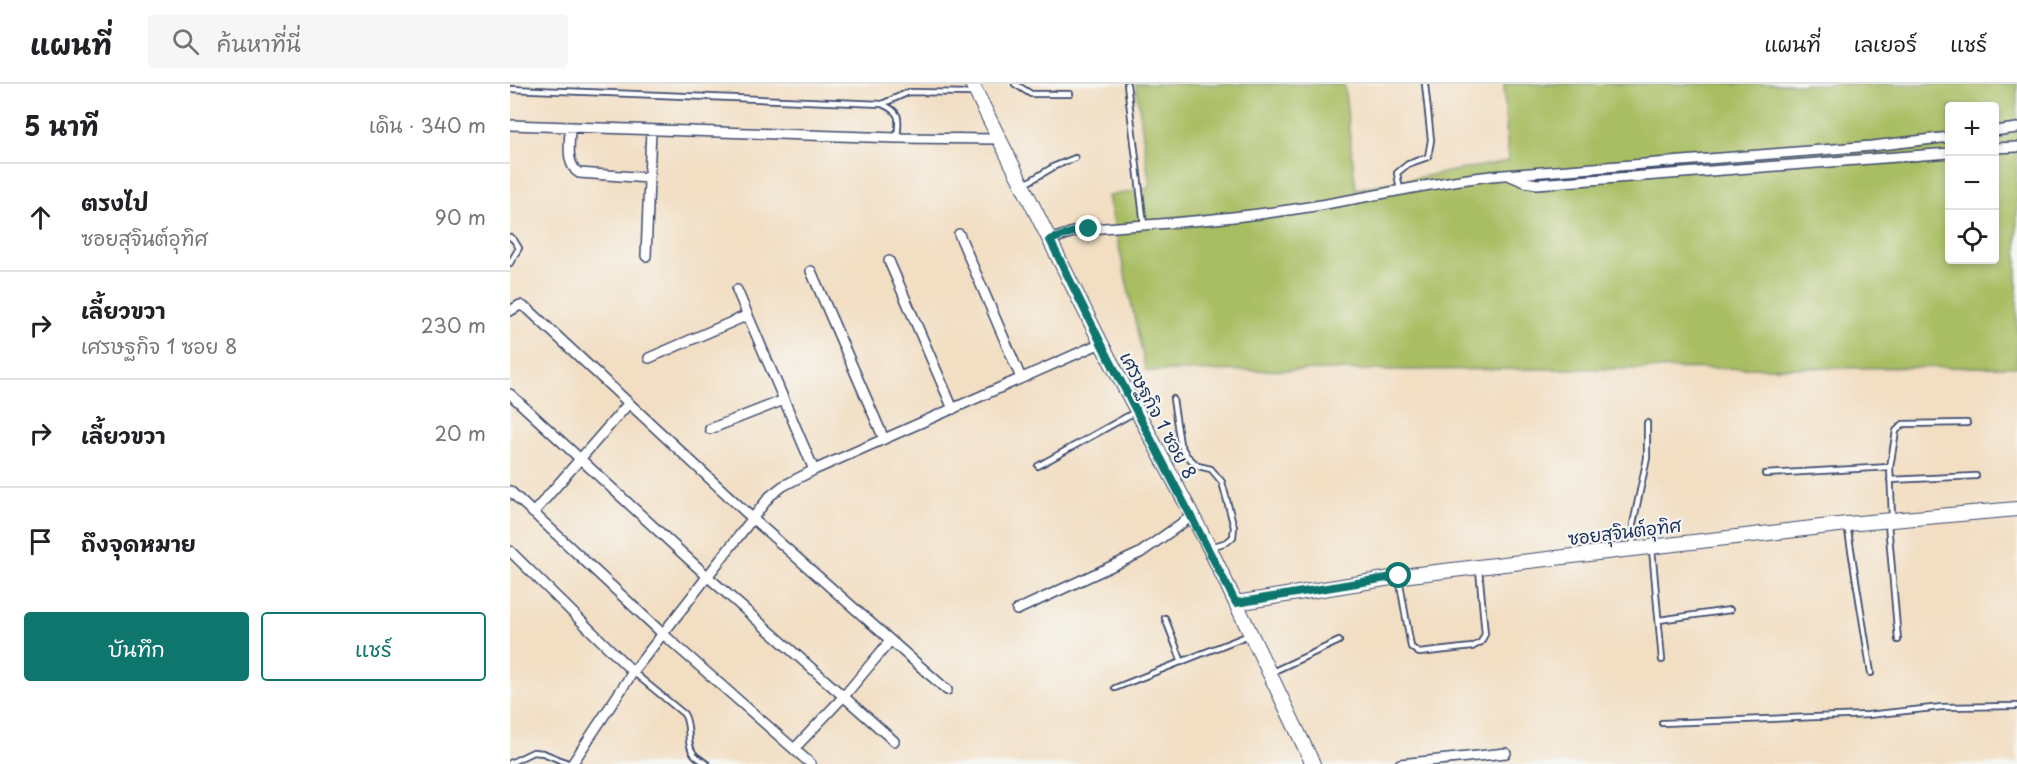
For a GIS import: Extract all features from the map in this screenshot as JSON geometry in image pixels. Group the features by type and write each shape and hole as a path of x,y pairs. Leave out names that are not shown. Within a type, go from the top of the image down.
{"street":[{"name":"เศรษฐกิจ 1 ซอย 8","path":"974,88 1101,343 1209,547 1313,764"},
{"path":"510,125 897,138 998,139"},
{"path":"570,127 569,159 573,169 579,173 649,178"},
{"path":"1999,130 2017,128"},
{"path":"646,256 651,130"},
{"path":"1050,240 1089,229 1300,208 1448,181 1507,174 1872,146 1945,138"},
{"path":"1999,148 2017,147"},
{"path":"1507,174 1525,182 1537,184 1945,153"},
{"path":"959,234 1021,378"},
{"path":"889,261 953,409"},
{"path":"812,271 884,439"},
{"path":"737,290 814,470"},
{"path":"510,311 520,305 528,309 752,518 947,690"},
{"path":"649,358 748,315"},
{"path":"571,764 633,672 770,496 783,486 814,470 1101,343"},
{"path":"510,394 707,576 894,741"},
{"path":"710,429 784,400"},
{"path":"533,513 629,403"},
{"path":"510,491 663,634 811,764"},
{"name":"ซอยสุจินต์อุทิศ","path":"1236,603 1399,576 1847,524 2017,509"},
{"path":"1017,610 1140,553 1192,516"},
{"path":"510,550 633,672"},
{"path":"794,749 890,642"},
{"path":"1400,764 1506,753"}],"lane":[{"path":"1015,84 1031,94 1070,94"},
{"path":"1127,84 1144,225"},
{"path":"1400,190 1397,173 1408,164 1428,157 1431,141 1425,84"},
{"path":"882,104 909,92 974,88"},
{"path":"510,89 882,104 895,110 899,117 897,138"},
{"path":"1022,185 1054,166 1075,158"},
{"path":"510,237 519,248 510,263"},
{"path":"1173,399 1180,444 1187,456 1198,466 1211,470 1222,482 1234,527 1233,537 1227,542 1209,547"},
{"path":"1038,466 1137,411"},
{"path":"1633,548 1633,524 1647,458 1647,423"},
{"path":"1898,640 1890,520 1890,467 1896,431 1903,424 1967,423"},
{"path":"1765,474 1890,467"},
{"path":"1890,480 1976,476"},
{"path":"1847,524 1870,674"},
{"path":"1652,546 1662,660"},
{"path":"1399,576 1411,647 1419,653 1472,647 1480,642 1485,634 1479,567"},
{"path":"1659,620 1730,610"},
{"path":"1165,618 1182,662"},
{"path":"1115,688 1251,634"},
{"path":"1270,673 1339,641"},
{"path":"633,672 684,714 694,754 707,764"},
{"path":"1662,723 1868,715 1942,707 2017,706"},
{"path":"510,764 534,752 543,753 571,764"}],"green space":[{"path":"1136,84 1344,84 1356,189 1508,161 1504,84 2017,84 2017,367 1146,371 1108,196 1150,188"}],"route":[{"path":"1089,229 1050,240 1236,603 1399,576"}]}
